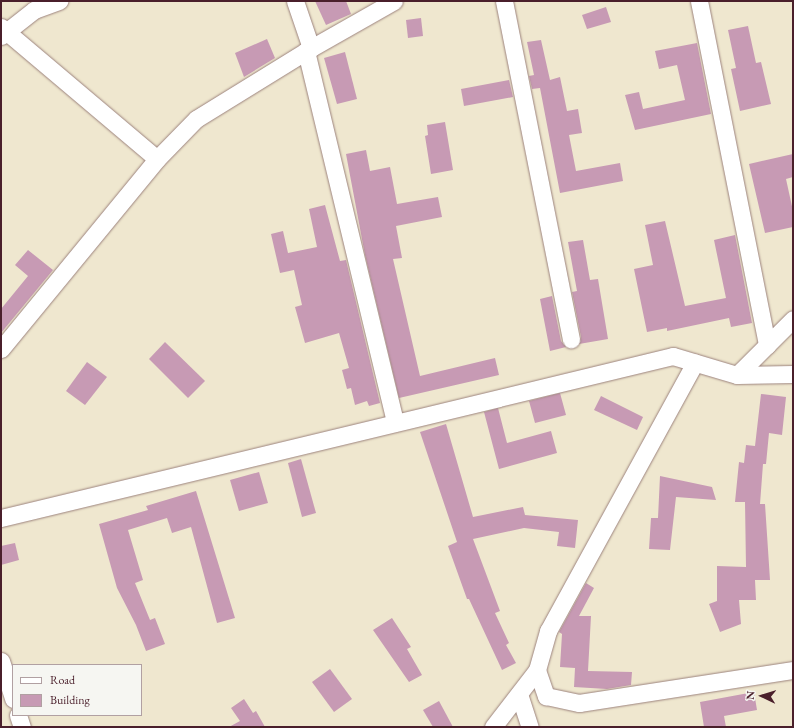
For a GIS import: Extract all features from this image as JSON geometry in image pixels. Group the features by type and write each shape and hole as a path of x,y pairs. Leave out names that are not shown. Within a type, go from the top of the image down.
{"street":[{"path":"59,1 34,10 2,31 156,159"},
{"path":"295,1 309,49 395,422"},
{"path":"1,349 156,159 196,119 309,49 394,1"},
{"path":"504,1 571,339"},
{"path":"698,1 767,345"},
{"path":"737,375 793,319"},
{"path":"1,518 673,356 737,375 793,374"},
{"path":"493,727 537,670 548,631 695,362"},
{"path":"1,661 12,696"},
{"path":"537,670 546,696 580,703 793,670"},
{"path":"518,694 530,727"},
{"path":"18,716 22,727"}],"building":[{"path":"315,1 346,1 351,14 326,25"},
{"path":"606,7 611,22 587,29 582,15"},
{"path":"421,18 423,36 408,38 406,20"},
{"path":"748,26 756,63 761,62 771,104 740,111 731,69 736,68 728,30"},
{"path":"267,39 275,58 244,77 235,53"},
{"path":"541,40 550,80 560,77 567,111 578,109 582,133 569,135 576,171 620,163 623,181 560,193 540,88 532,89 529,76 534,75 527,42"},
{"path":"697,43 711,114 635,130 625,95 639,92 643,109 685,100 677,65 659,69 655,51"},
{"path":"345,52 357,99 337,104 324,58"},
{"path":"509,80 513,97 464,106 461,89"},
{"path":"445,122 453,170 431,174 425,136 428,135 427,125"},
{"path":"366,150 370,171 390,167 397,204 438,197 442,217 396,226 402,258 393,259 420,376 495,358 499,375 399,398 365,255 346,154"},
{"path":"793,154 793,177 786,179 793,211 793,227 765,233 749,164"},
{"path":"325,205 340,261 346,260 380,403 369,406 367,401 355,405 351,388 347,389 342,370 349,368 339,333 305,343 295,307 302,305 294,270 280,273 271,234 283,231 288,253 317,247 309,209"},
{"path":"665,221 685,306 726,298 714,240 735,235 752,323 731,327 729,318 667,331 667,328 647,332 634,269 653,265 645,225"},
{"path":"583,240 590,280 598,279 608,339 579,344 581,337 572,292 577,291 568,242"},
{"path":"28,250 53,270 1,333 1,309 28,276 15,265"},
{"path":"552,296 561,341 566,347 550,351 540,299"},
{"path":"165,342 205,381 188,398 149,359"},
{"path":"87,362 107,377 85,405 66,391"},
{"path":"560,393 566,415 535,423 529,401"},
{"path":"761,394 786,397 782,435 769,433 766,464 763,464 760,504 765,504 770,580 755,580 756,600 739,600 741,624 720,632 709,604 717,601 717,566 746,567 745,502 735,502 739,462 744,463 746,445 755,446"},
{"path":"601,396 643,417 637,430 594,410"},
{"path":"498,408 507,443 551,431 557,453 499,469 484,412"},
{"path":"446,424 473,517 523,507 525,515 578,520 575,548 557,546 559,532 524,528 473,539 500,611 495,613 509,643 506,645 516,663 502,670 469,599 467,599 448,546 457,542 420,432"},
{"path":"301,459 316,513 302,517 288,463"},
{"path":"259,472 268,503 239,511 230,480"},
{"path":"660,476 712,487 716,500 676,497 670,550 649,549 651,518 658,518"},
{"path":"196,491 235,618 217,623 191,527 172,533 167,518 128,530 143,580 135,583 150,620 155,618 165,644 146,651 136,625 117,588 99,524 148,510 146,506"},
{"path":"15,543 19,560 1,565 1,546"},
{"path":"586,583 594,588 579,616 591,616 588,671 632,672 631,685 607,689 574,687 575,668 560,667 562,634 559,632"},
{"path":"392,618 411,647 407,649 422,675 409,682 373,630"},
{"path":"330,669 352,699 334,712 312,682"},
{"path":"754,692 757,710 724,716 726,727 704,727 700,702"},
{"path":"244,699 253,713 256,711 265,727 229,727 240,721 231,708"},
{"path":"439,701 453,727 433,727 423,710"}]}
